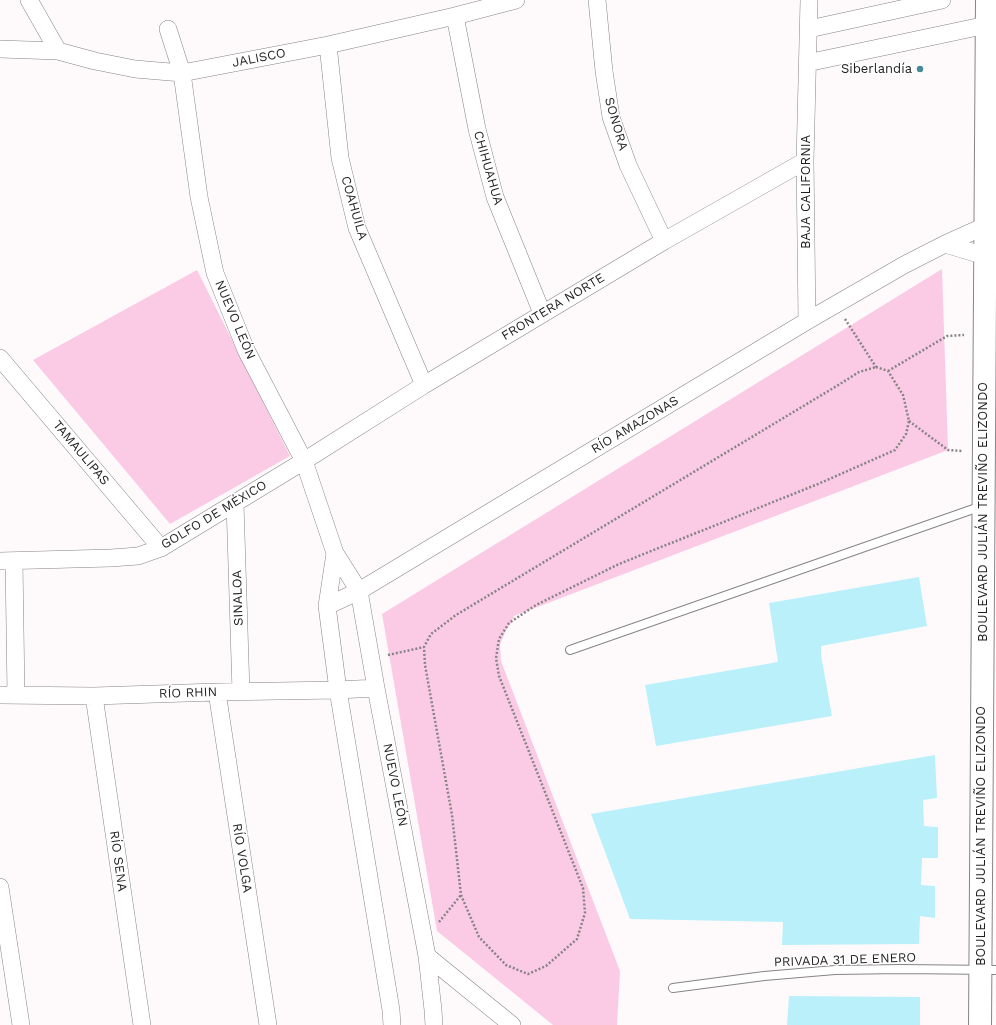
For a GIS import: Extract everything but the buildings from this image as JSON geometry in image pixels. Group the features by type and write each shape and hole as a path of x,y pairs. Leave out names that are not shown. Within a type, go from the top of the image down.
{"street":[{"path":"29,0 58,51"},
{"name":"JALISCO","path":"0,49 58,51 95,61 135,69 182,73 328,45 455,16 516,0"},
{"name":"SONORA","path":"597,0 604,71 611,117 628,165 664,241"},
{"name":"BAJA CALIFORNIA","path":"807,321 806,161 809,0"},
{"path":"809,29 896,5 942,0"},
{"name":"BOULEVARD JULIÁN TREVIÑO ELIZONDO","path":"980,1025 988,970 983,506 984,334 991,256 991,24 987,0"},
{"name":"CHIHUAHUA","path":"455,16 477,129 495,197 542,313"},
{"path":"807,63 991,24"},
{"name":"NUEVO LEÓN","path":"168,29 182,73 199,197 215,273 246,350 304,461 335,553 359,591 425,949 434,1025"},
{"name":"COAHUILA","path":"328,45 340,158 357,228 424,385"},
{"name":"FRONTERA NORTE","path":"304,461 542,313 664,241 806,161"},
{"name":"RÍO AMAZONAS","path":"327,606 359,591 807,321 904,265 945,244 991,226"},
{"path":"945,244 991,256"},
{"name":"TAMAULIPAS","path":"0,358 161,548"},
{"name":"GOLFO DE MÉXICO","path":"7,561 138,556 161,548 304,461"},
{"name":"SINALOA","path":"235,503 241,692"},
{"name":"NUEVO LEÓN","path":"335,553 327,606 338,690 391,1010 392,1025"},
{"path":"7,561 8,695"},
{"name":"RÍO RHIN","path":"8,695 94,696 376,688"},
{"name":"RÍO VOLGA","path":"217,692 268,1025"},
{"name":"RÍO SENA","path":"94,696 142,1025"},
{"path":"0,887 21,1025"},
{"path":"425,949 512,1025"}],"lane":[{"path":"570,650 983,506"},
{"name":"PRIVADA 31 DE ENERO","path":"673,988 764,976 834,970 988,970"}],"path":[{"path":"836,304 876,367"},
{"path":"888,371 947,336 984,334"},
{"path":"909,421 948,450 984,452"},
{"path":"371,658 424,646"},
{"path":"425,949 461,895"}],"shaded area":[{"path":"942,269 948,450 514,616 506,630 500,645 501,661 620,971 617,1025 553,1025 437,931 382,614"},
{"path":"197,270 290,456 170,524 33,360"}],"place":[{"name":"Siberlandía","path":"920,69"}]}
